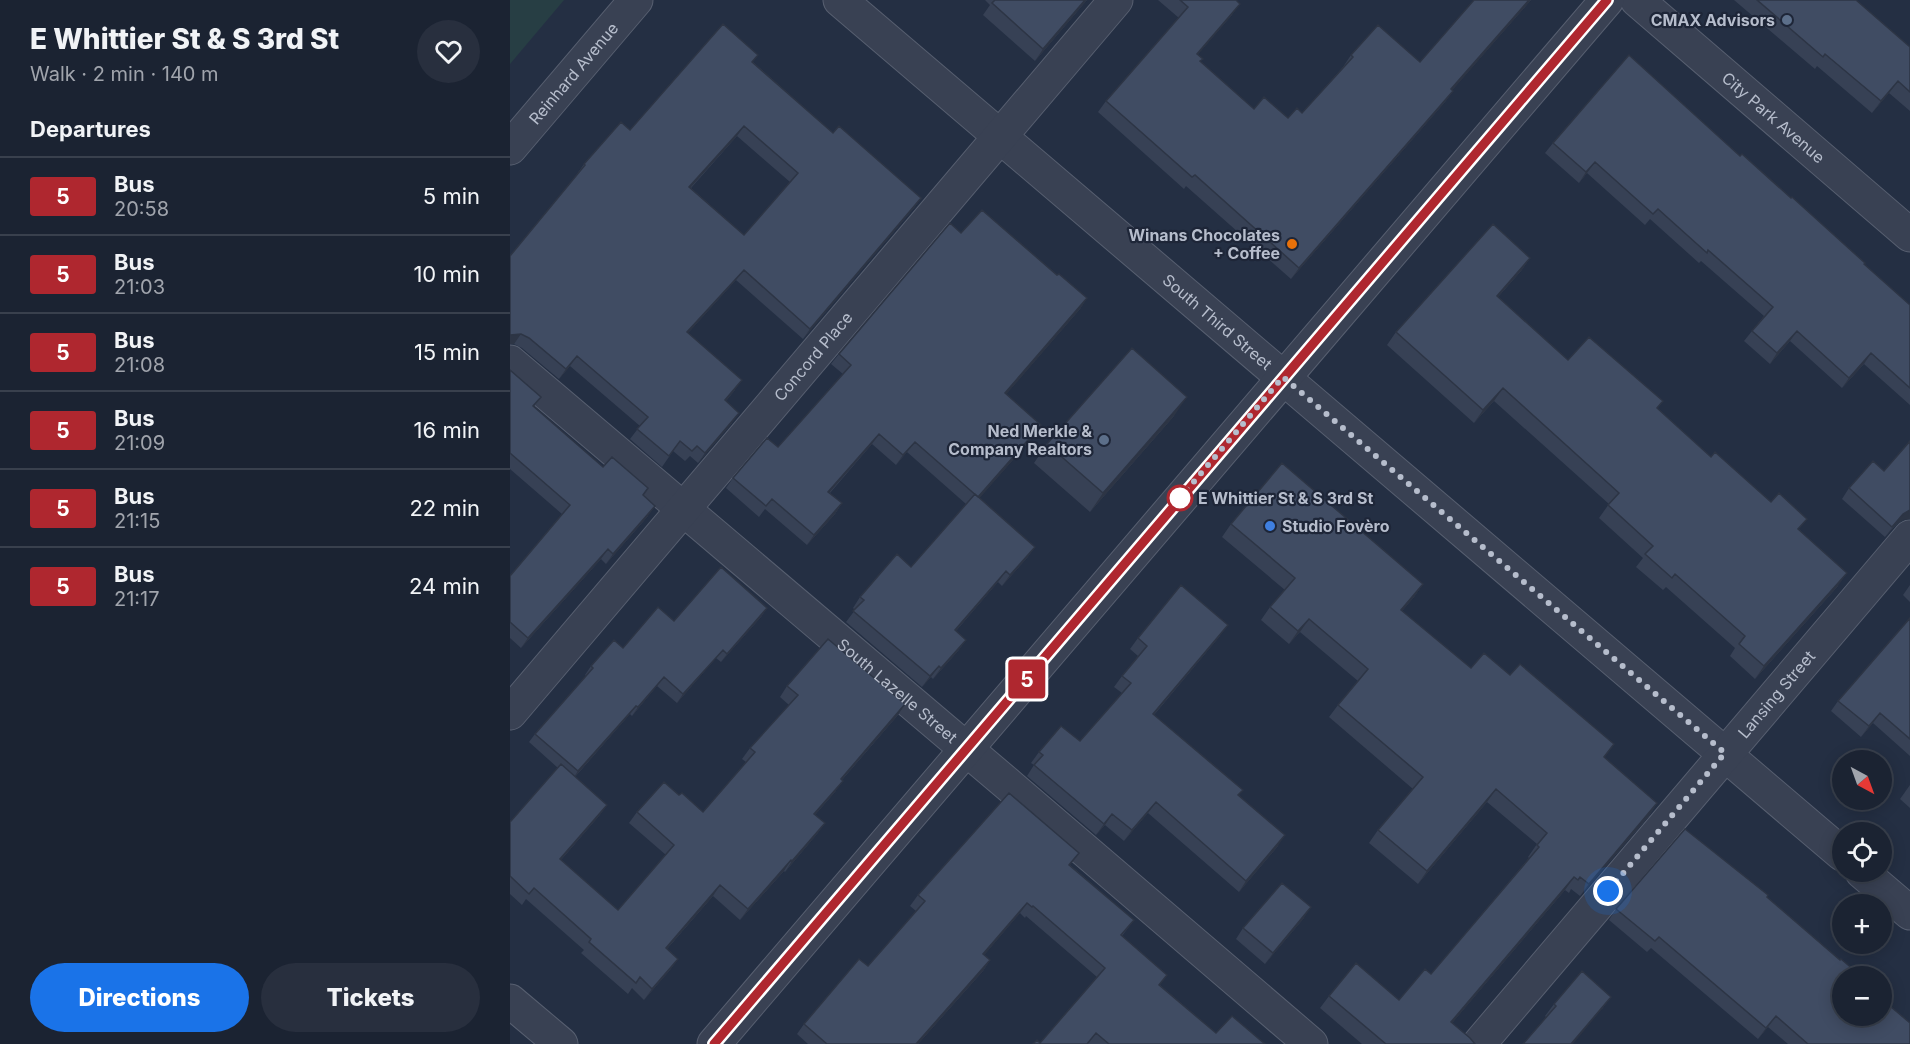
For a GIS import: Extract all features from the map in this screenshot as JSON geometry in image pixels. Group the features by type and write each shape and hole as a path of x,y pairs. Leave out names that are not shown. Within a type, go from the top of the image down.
{"street":[{"name":"Reinhard Avenue","path":"510,148 636,0"},
{"name":"South Third Street","path":"840,0 1832,845"},
{"name":"Concord Place","path":"510,713 1116,0"},
{"path":"714,1044 1606,0"},
{"name":"City Park Avenue","path":"1637,0 1910,235"},
{"name":"South Lazelle Street","path":"510,362 1311,1044"},
{"name":"Lansing Street","path":"1479,1044 1910,537"},
{"path":"1874,882 1910,913"},
{"path":"510,1001 561,1044"}],"green space":[{"path":"510,0 564,0 510,64"}],"building":[{"path":"995,0 1085,0 1043,49 992,3"},
{"path":"1180,0 1236,0 1240,4 1197,54 1203,59 1200,61 1254,109 1264,97 1288,118 1297,108 1302,113 1353,57 1351,55 1378,25 1420,62 1474,0 1529,0 1299,268 1195,175 1192,177 1106,101 1188,7"},
{"path":"1757,0 1856,0 1910,47 1910,92 1898,81 1881,101 1825,54 1823,57"},
{"path":"723,24 758,55 752,62 833,133 839,126 921,198 810,329 744,270 687,332 742,380 725,400 739,413 705,453 697,446 692,451 680,441 669,456 637,429 648,417 577,356 566,369 529,338 521,334 510,335 510,256 621,122 630,130","holes":["744,126 798,173 744,235 689,187"]},
{"path":"1629,55 1740,156 1742,154 1792,197 1910,305 1910,388 1871,353 1849,378 1797,331 1777,353 1752,331 1773,307 1658,209 1653,214 1595,162 1586,172 1553,143"},
{"path":"982,210 1087,298 1005,393 1041,425 978,497 915,442 903,455 879,434 828,492 842,503 814,535 772,499 766,506 733,478 767,438 778,447 851,365 839,354 950,223 961,233"},
{"path":"1493,224 1530,258 1497,296 1568,360 1589,337 1663,401 1657,408 1711,457 1715,452 1771,502 1779,493 1807,519 1798,529 1847,573 1764,666 1739,644 1745,636 1675,574 1672,578 1645,554 1653,546 1608,505 1619,493 1503,388 1483,410 1396,332"},
{"name":"Ned Merkle & Company Realtors","path":"1132,348 1187,397 1103,493 1047,444"},
{"path":"510,370 541,397 533,406 603,467 612,457 648,488 643,495 655,506 613,554 608,549 528,638 510,622 510,576 570,505 510,453"},
{"path":"1910,441 1910,510 1903,514 1892,527 1849,488 1873,461 1884,471"},
{"path":"1282,463 1423,584 1401,610 1471,668 1484,653 1510,675 1520,664 1614,744 1604,757 1657,803 1589,884 1580,877 1578,880 1574,877 1451,1022 1475,1044 1386,1044 1329,996 1356,963 1399,1000 1425,969 1431,974 1539,847 1537,845 1547,833 1496,789 1427,871 1378,830 1423,777 1338,705 1368,669 1309,619 1298,631 1270,607 1295,578 1231,524"},
{"path":"975,494 1035,547 1010,575 1006,571 955,630 966,640 941,668 939,666 930,676 853,611 864,600 860,597 897,554 911,567"},
{"path":"721,567 767,608 727,654 723,650 683,694 664,677 578,771 535,734 593,668 591,666 614,640 623,648 658,607 674,621"},
{"path":"1181,585 1228,625 1153,714 1243,790 1238,795 1285,835 1246,881 1156,802 1132,830 1112,814 1104,824 1034,765 1043,755 1039,752 1061,726 1080,741 1131,683 1122,676 1147,646 1138,638"},
{"path":"1910,618 1910,739 1880,713 1869,726 1838,701"},
{"path":"828,639 905,704 814,814 825,823 792,861 748,909 720,885 666,948 678,959 652,989 640,977 636,983 589,942 591,939 534,888 529,894 510,876 510,821 561,764 607,805 560,859 618,910 674,845 637,812 664,782 679,795 682,793 703,812 755,752 750,748 798,695 787,686"},
{"path":"1009,793 1079,853 1069,865 1134,920 1121,935 1167,975 1159,985 1216,1033 1232,1016 1265,1044 1109,1044 1096,1033 1087,1044 1033,1044 1037,1040 1040,1043 1105,968 1027,903 983,954 990,960 916,1044 827,1044 804,1024 859,959 868,966 925,901 918,895"},
{"path":"1685,829 1768,895 1767,897 1832,954 1849,966 1832,966 1832,1026 1892,1026 1892,1008 1910,1023 1910,1044 1808,1044 1776,1016 1766,1028 1659,937 1655,941 1616,909"},
{"path":"1282,883 1311,907 1273,953 1243,928"},
{"path":"1582,971 1611,997 1571,1044 1523,1044 1556,1006 1554,1004"}],"bus line":[{"name":"5","path":"714,1044 1607,0"}],"place":[{"name":"CMAX Advisors","path":"1787,20"},
{"name":"Winans Chocolates + Coffee","path":"1292,244"},
{"name":"Ned Merkle & Company Realtors","path":"1104,440"},
{"name":"E Whittier St & S 3rd St","path":"1180,498"},
{"name":"Studio Fovèro","path":"1270,526"}],"route":[{"path":"1180,498 1283,377 1725,753 1608,891"}]}
